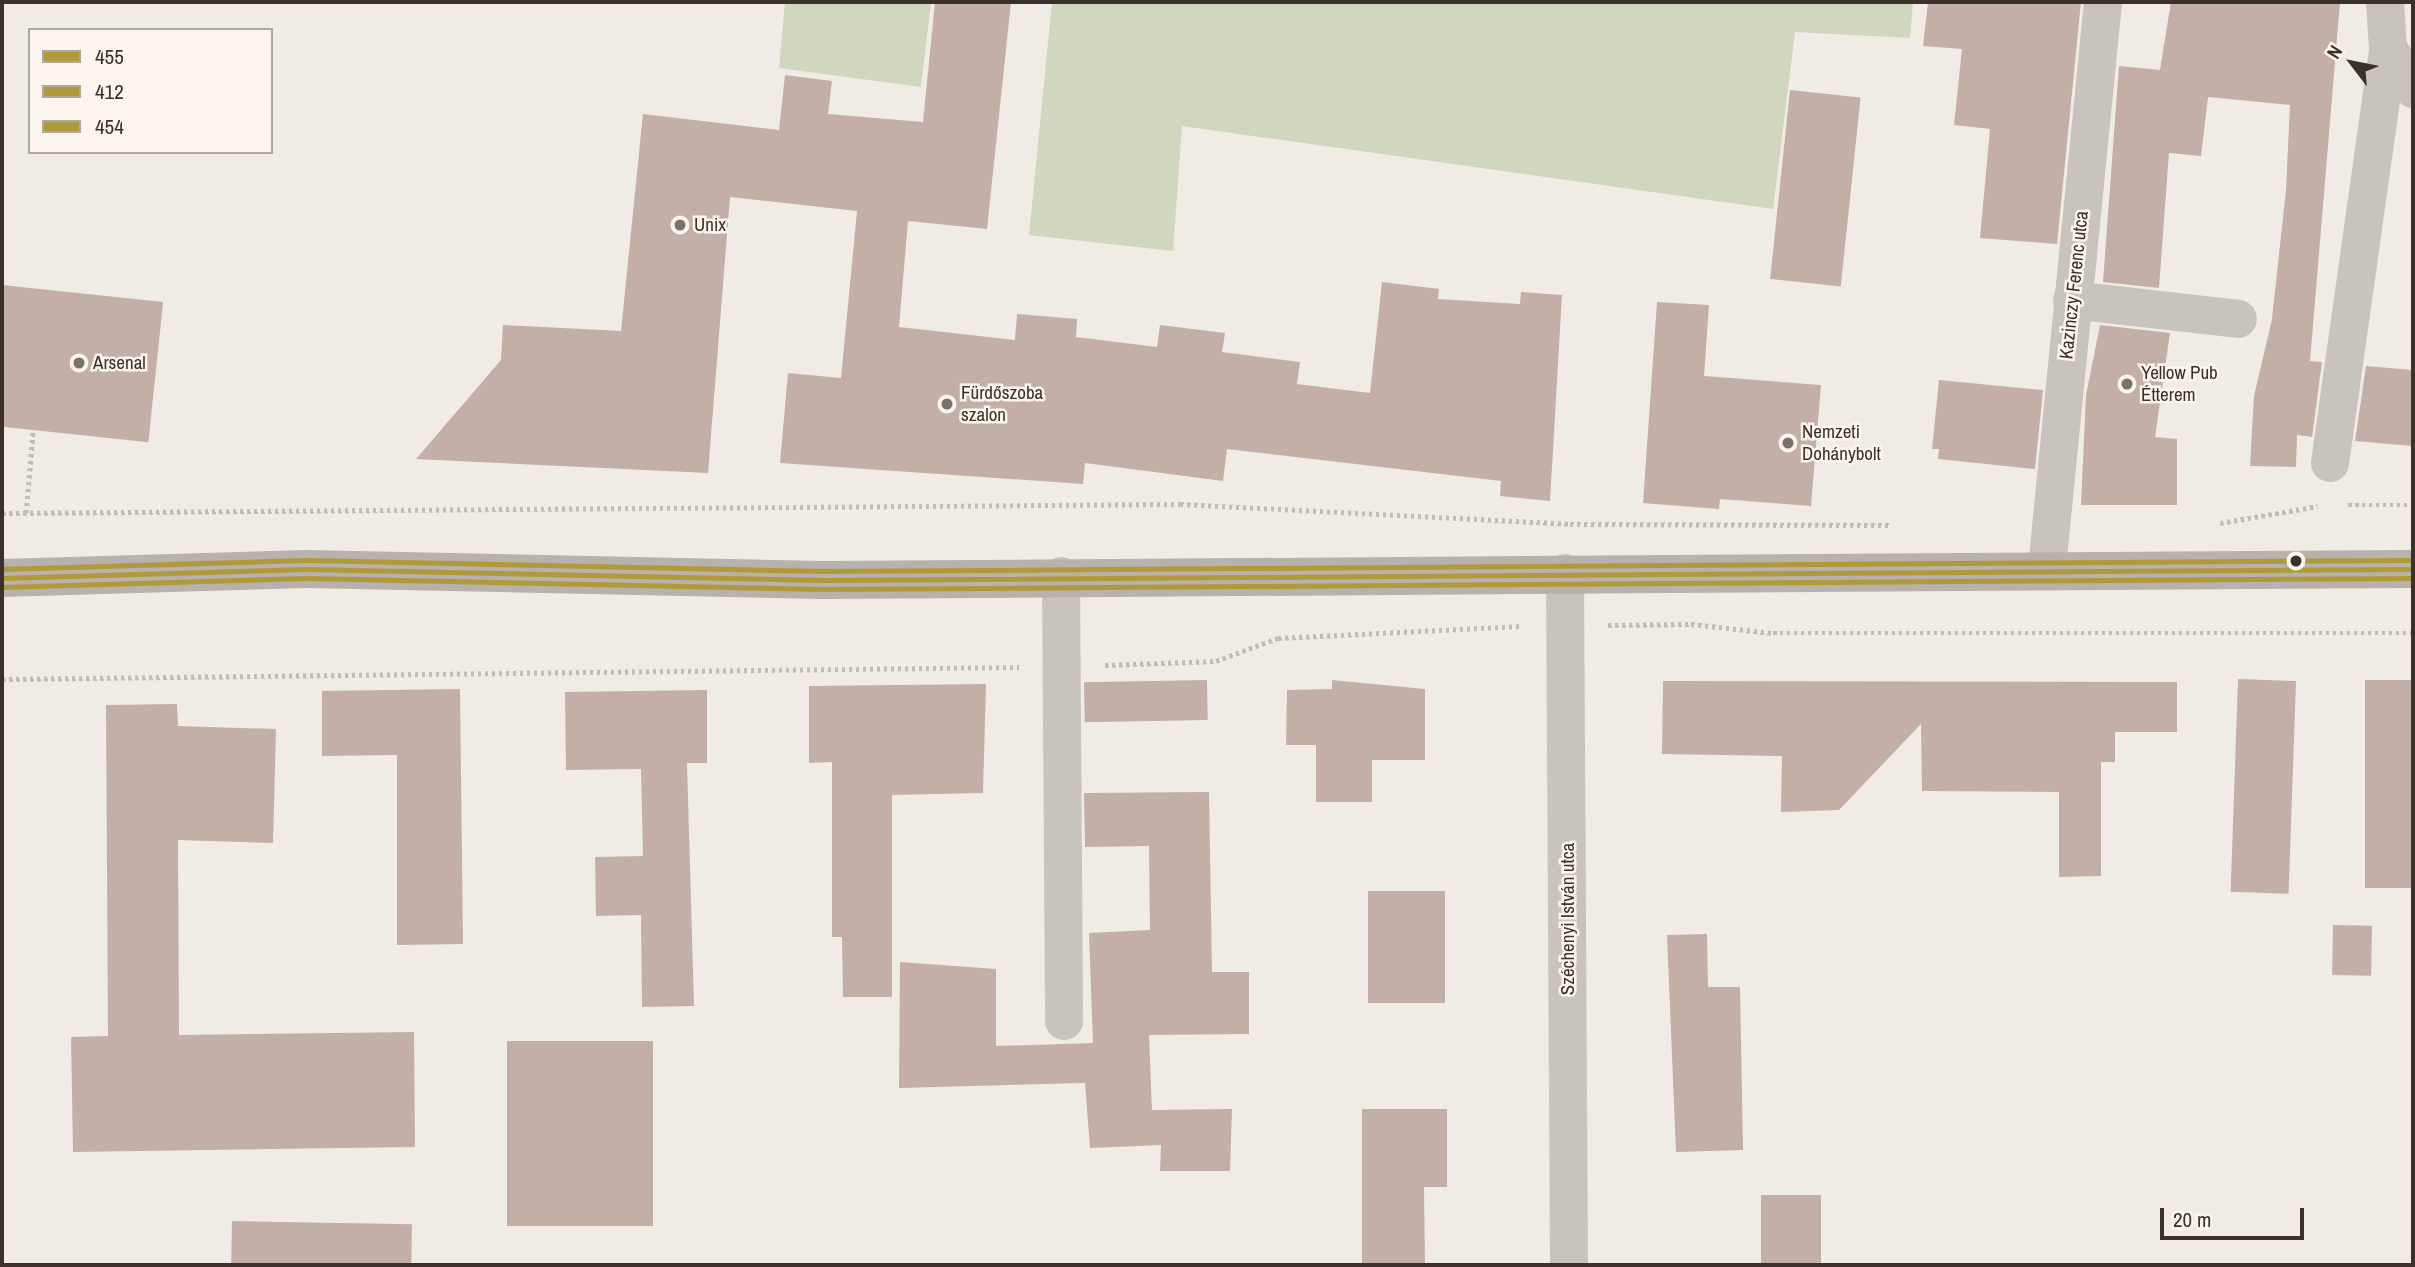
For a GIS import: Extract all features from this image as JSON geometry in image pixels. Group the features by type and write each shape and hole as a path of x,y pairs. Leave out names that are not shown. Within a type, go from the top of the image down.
{"main road":[{"path":"2,578 307,569 823,580 2047,568 2413,569"}],"street":[{"name":"Kazinczy Ferenc utca","path":"2047,568 2103,2"},
{"path":"2330,463 2388,48 2385,2"},
{"path":"2388,48 2413,89"},
{"path":"2072,300 2238,319"},
{"name":"Széchenyi István utca","path":"1565,572 1569,1265"},
{"path":"1061,576 1064,1021"}],"path":[{"path":"26,513 33,429"},
{"path":"2,513 1180,504 1570,524 1898,525"},
{"path":"2212,524 2326,505"},
{"path":"2338,505 2413,505"},
{"path":"2,680 1062,666 1216,661 1278,638 1566,625 1691,624 1773,633 2413,633"}],"green space":[{"path":"785,2 931,2 921,87 779,68"},
{"path":"1052,2 1913,2 1910,38 1795,32 1773,209 1182,126 1173,251 1029,235"}],"building":[{"path":"935,2 1011,2 987,229 908,221 899,327 1015,340 1017,314 1077,319 1076,337 1157,347 1160,325 1225,333 1222,352 1300,362 1297,384 1370,393 1382,282 1439,289 1438,299 1520,304 1521,292 1562,295 1550,501 1500,496 1501,481 1227,449 1223,481 1085,463 1083,484 780,463 788,373 841,378 857,211 730,197 708,473 416,459 501,360 503,325 621,331 643,114 779,130 785,75 832,81 828,114 923,122"},
{"path":"1928,2 2081,2 2057,244 1980,238 1990,129 1954,125 1962,49 1923,46"},
{"path":"2171,2 2340,2 2310,361 2322,362 2312,437 2297,435 2296,467 2250,466 2254,396 2272,319 2286,190 2290,105 2208,97 2201,156 2169,153 2159,288 2103,282 2119,66 2160,70"},
{"path":"1790,90 1861,97 1841,286 1770,279"},
{"name":"Arsenal","path":"2,285 163,302 148,442 2,427"},
{"path":"1657,302 1709,305 1704,376 1821,385 1811,506 1720,499 1719,509 1643,503"},
{"name":"Yellow Pub Étterem","path":"2100,325 2170,333 2155,437 2177,439 2177,505 2081,505 2086,395"},
{"path":"2366,366 2413,370 2413,446 2355,441"},
{"path":"1939,380 2043,390 2035,469 1938,459 1939,449 1932,449"},
{"path":"2238,679 2296,681 2289,894 2231,892"},
{"path":"1207,680 1208,720 1085,722 1084,682"},
{"path":"1332,680 1425,689 1425,760 1372,760 1372,802 1316,802 1316,745 1286,745 1287,690 1332,689"},
{"path":"2365,680 2413,680 2413,888 2365,888"},
{"path":"1663,681 2177,682 2177,732 2115,732 2115,762 2101,762 2101,876 2059,877 2059,792 1922,791 1921,724 1839,810 1781,812 1782,756 1662,754"},
{"path":"986,684 983,793 892,795 892,997 843,997 842,937 832,937 832,762 809,763 809,686"},
{"path":"460,689 463,944 397,945 397,755 322,756 322,691"},
{"path":"707,690 707,763 687,763 694,1006 642,1007 641,915 596,916 595,857 643,856 641,769 566,770 565,692"},
{"path":"177,704 178,726 276,729 273,843 178,840 179,1035 414,1032 415,1147 73,1152 71,1037 108,1036 106,705"},
{"path":"1209,792 1212,972 1249,972 1249,1034 1149,1035 1152,1110 1232,1109 1230,1171 1160,1171 1161,1145 1090,1148 1085,1083 899,1088 900,962 996,969 996,1046 1093,1043 1089,933 1150,930 1149,846 1085,847 1084,793"},
{"path":"1368,891 1445,891 1445,1003 1368,1003"},
{"path":"2333,925 2372,926 2371,976 2332,975"},
{"path":"1707,934 1708,987 1740,987 1743,1150 1676,1152 1667,935"},
{"path":"507,1041 653,1041 653,1226 507,1226"},
{"path":"1362,1109 1447,1109 1447,1187 1424,1187 1425,1265 1362,1265"},
{"path":"1761,1195 1821,1195 1821,1265 1761,1265"},
{"path":"232,1221 412,1224 411,1265 231,1265"}],"transit line":[{"name":"454","path":"2,569 307,560 823,571 2413,560"},
{"name":"455","path":"2,578 307,569 823,580 2413,569"},
{"name":"412","path":"2,587 307,578 823,589 2413,578"}],"place":[{"name":"Unix","path":"680,225"},
{"name":"Arsenal","path":"79,363"},
{"name":"Yellow Pub Étterem","path":"2127,384"},
{"name":"Fürdőszoba szalon","path":"947,404"},
{"name":"Nemzeti Dohánybolt","path":"1788,443"}]}
